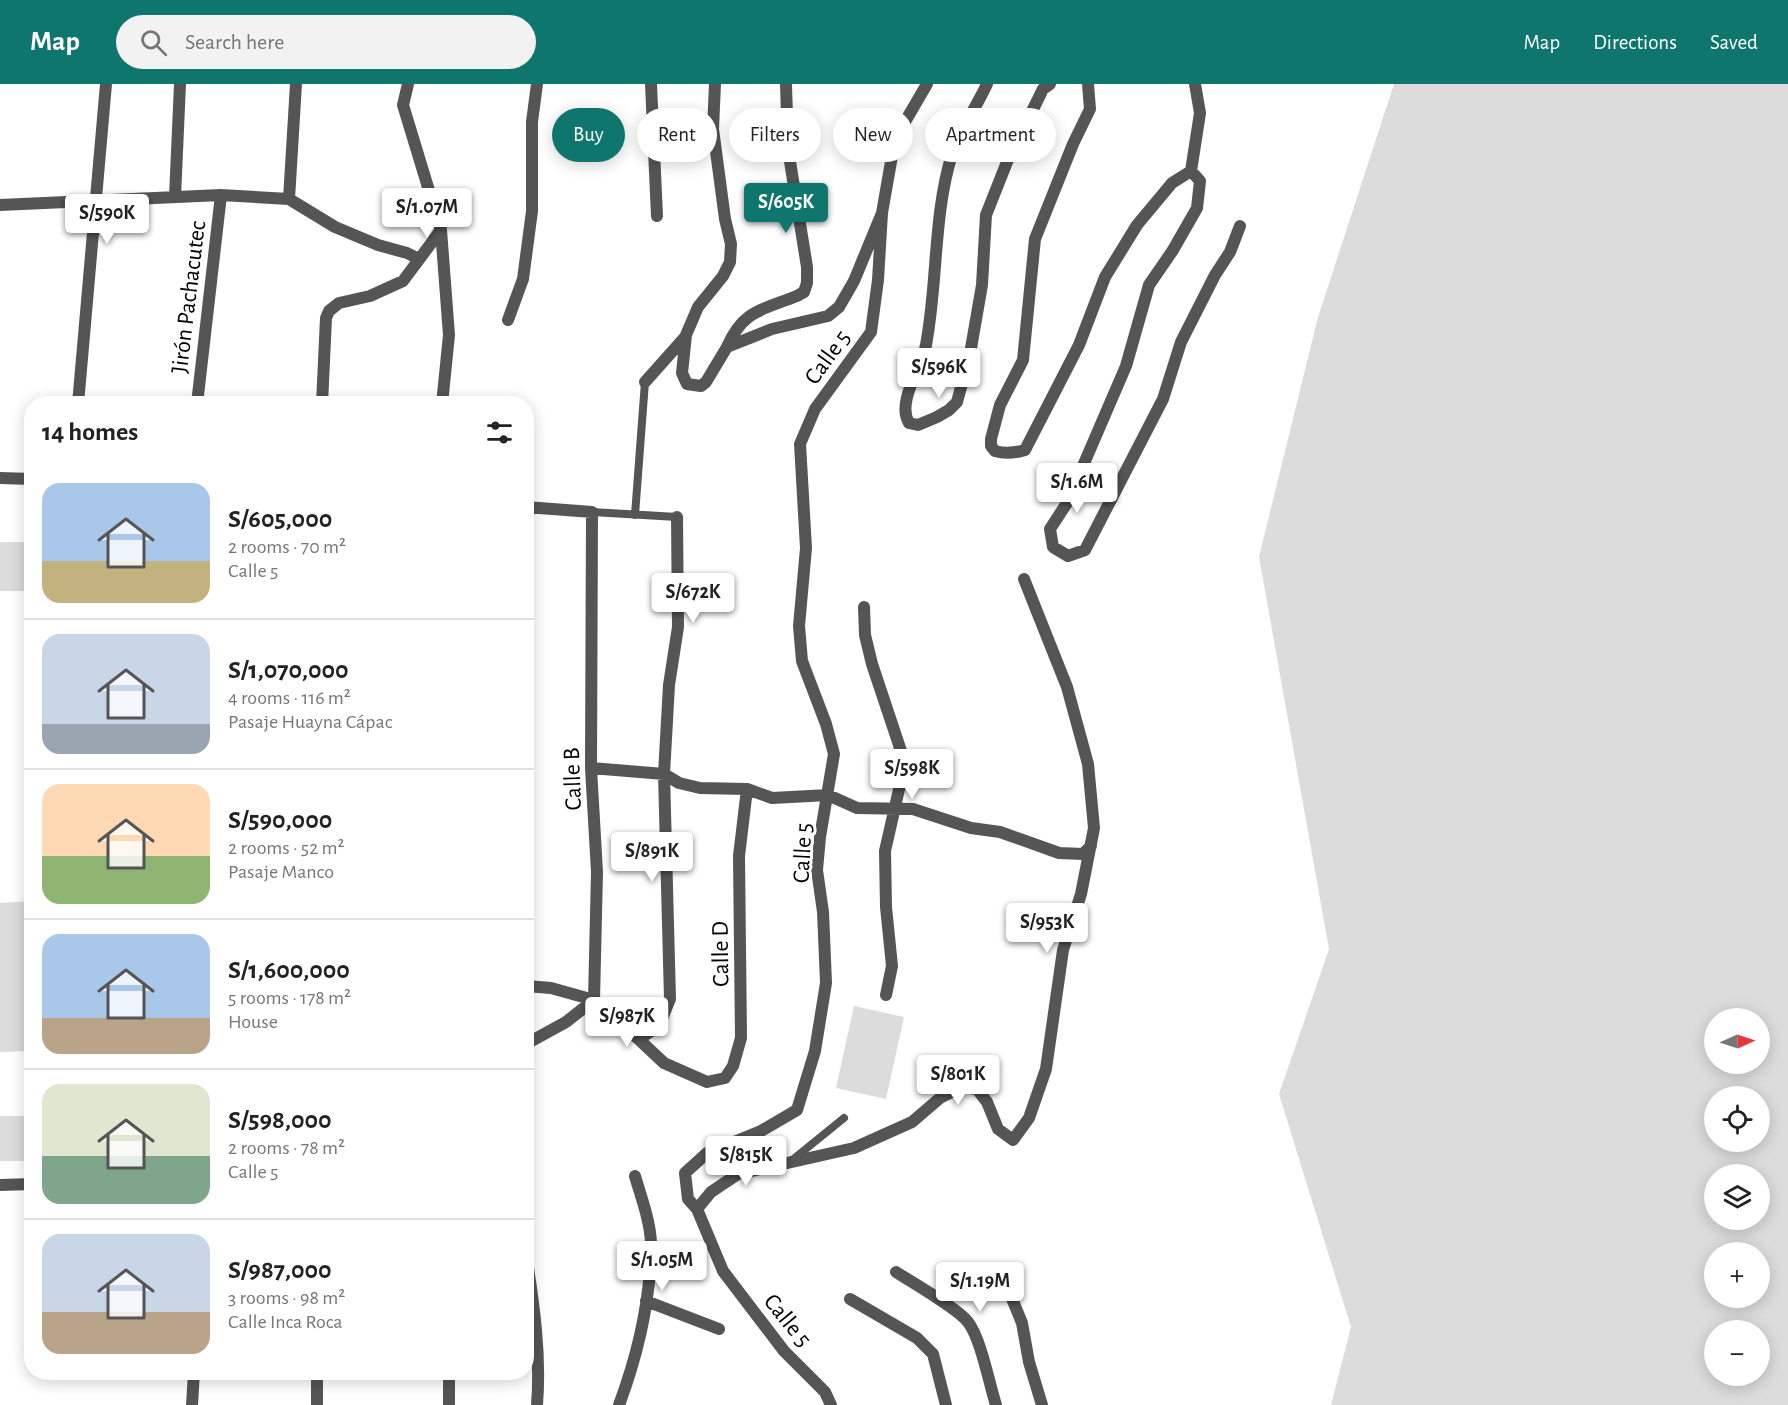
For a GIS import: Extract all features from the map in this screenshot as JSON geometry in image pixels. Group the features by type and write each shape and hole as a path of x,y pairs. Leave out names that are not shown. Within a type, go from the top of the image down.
{"street":[{"path":"79,396 106,84"},
{"path":"175,197 180,84"},
{"path":"289,199 296,84"},
{"path":"408,84 403,105 441,230 449,335 443,396"},
{"path":"508,320 523,279 532,211 532,122 537,84"},
{"path":"651,84 657,216"},
{"path":"715,84 713,129 725,219 731,244 730,262 723,276 698,307 686,335 682,373 687,384 701,386 706,382 734,330 746,317 797,296 804,292 807,283 807,267 788,149 786,84"},
{"path":"727,346 772,328 828,316 833,312 854,281 882,213 895,139 927,84"},
{"path":"987,84 953,152 940,207 934,290 926,348 907,396 905,417 909,423 918,425 949,410 957,402 970,354 982,285 986,214 1007,162 1043,88 1050,84"},
{"path":"1088,84 1090,109 1073,144 1035,239 1023,360 1000,405 991,439 991,446 995,451 1017,453 1025,450 1079,345 1105,277 1137,225 1172,183 1191,171 1200,112 1196,84"},
{"path":"1191,171 1200,181 1197,208 1173,250 1149,285 1126,366 1067,503 1050,529 1053,547 1068,556 1085,550 1163,399 1181,342 1215,275 1230,252 1240,226"},
{"path":"0,205 221,195 289,199 335,227 419,259"},
{"name":"Jirón Pachacutec","path":"198,396 221,195"},
{"name":"Calle 5","path":"831,1405 825,1392 784,1351 723,1271 697,1209 688,1199 686,1173 707,1153 760,1131 797,1110 814,1051 826,983 823,912 817,870 834,754 826,724 802,661 799,626 806,548 800,444 815,409 871,332 878,280 882,213"},
{"path":"322,396 326,318 329,311 339,303 370,296 403,281 441,230"},
{"path":"645,382 686,335"},
{"path":"0,478 24,479"},
{"path":"534,507 592,512"},
{"name":"Calle B","path":"592,512 591,768 597,872 594,1000"},
{"path":"534,987 551,988 594,1000 639,1039 658,1026 670,999 664,774 669,685 678,627 677,517"},
{"path":"697,1209 711,1192 738,1174 855,1148 912,1122 940,1098 962,1087 977,1089 987,1102 998,1129 1013,1140 1029,1118 1046,1069 1063,950 1081,894 1094,828 1088,764 1067,687 1024,579"},
{"path":"864,607 865,635 872,664 905,763 885,851 886,907 892,966 886,995"},
{"path":"591,768 664,774 679,783 700,788 747,789 772,798 828,795 857,808 913,809 971,828 1000,832 1059,853 1083,854 1091,846"},
{"name":"Calle D","path":"639,1039 664,1063 707,1082 725,1078 733,1066 741,1038 739,856 747,789"},
{"path":"534,1040 566,1022 594,1000"},
{"path":"619,1405 634,1364 646,1301 651,1242 647,1216 634,1176"},
{"path":"0,1185 24,1184"},
{"path":"896,1272 968,1321 975,1336 996,1405"},
{"path":"1004,1279 1022,1323 1029,1362 1042,1405"},
{"path":"850,1299 917,1338 933,1354 946,1405"},
{"path":"646,1301 719,1329"},
{"path":"534,1310 540,1373 537,1405"},
{"path":"192,1405 194,1380"},
{"path":"317,1380 317,1405"},
{"path":"448,1380 449,1405"}],"lane":[{"path":"635,515 645,382"},
{"path":"592,512 677,517"},
{"path":"791,1161 844,1118"}],"shaded area":[{"path":"1394,84 1788,84 1788,1405 1331,1405 1351,1327 1279,1094 1329,949 1259,557 1318,317"},
{"path":"0,542 24,542 24,591 0,591"},
{"path":"24,901 24,1051 0,1052 0,903"},
{"path":"854,1006 904,1017 886,1099 836,1088"},
{"path":"0,1116 24,1116 24,1161 0,1161"}]}
